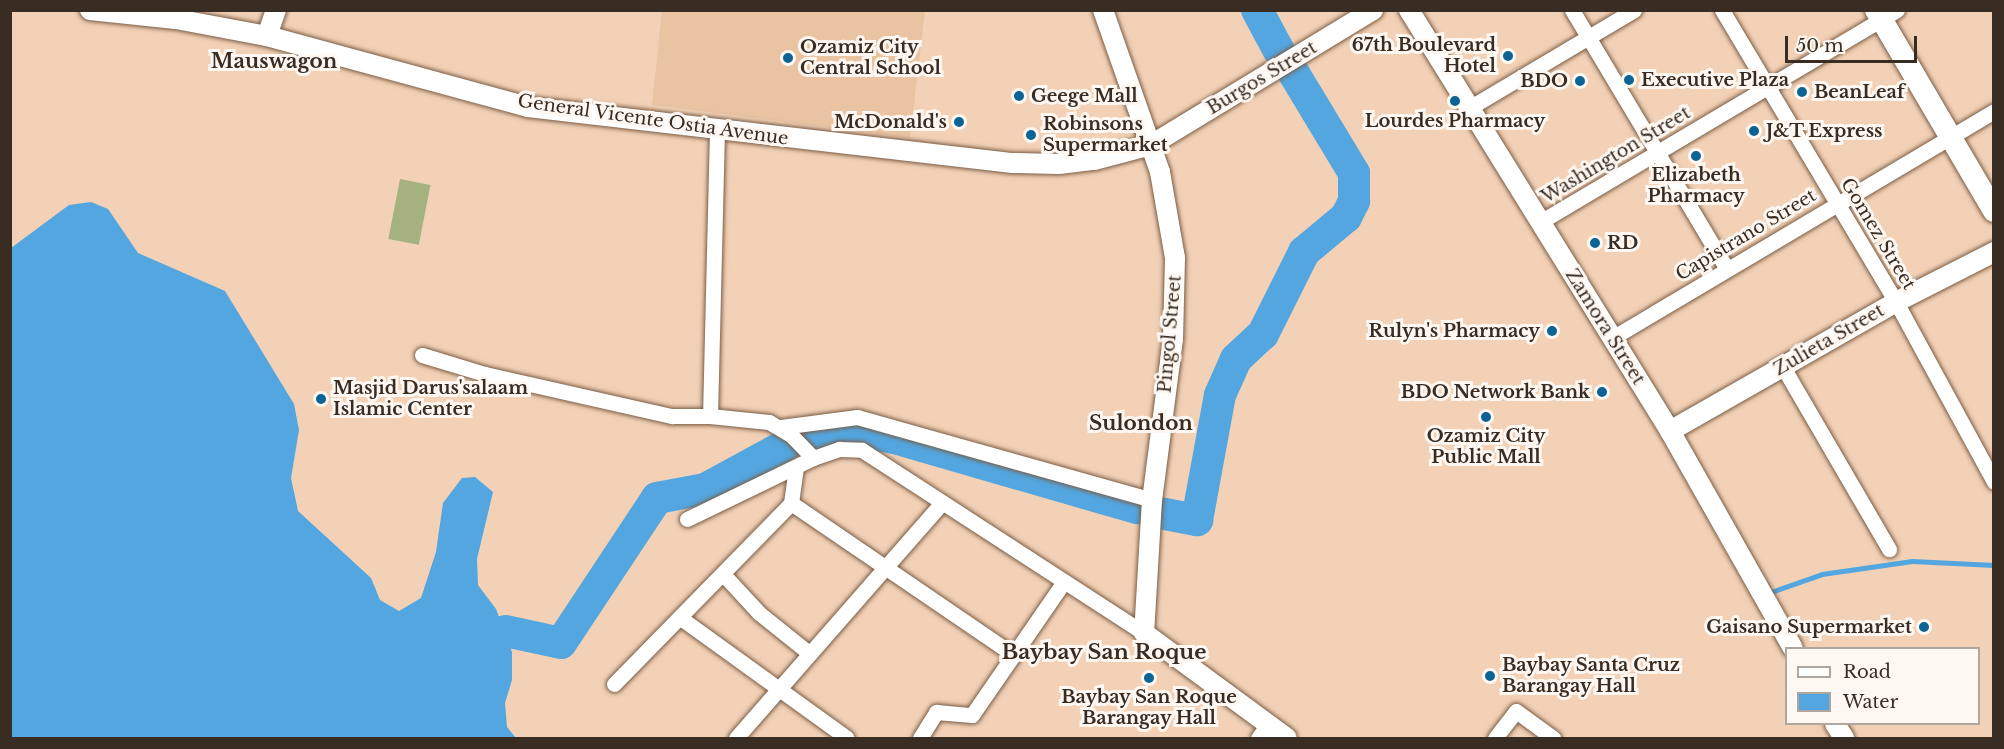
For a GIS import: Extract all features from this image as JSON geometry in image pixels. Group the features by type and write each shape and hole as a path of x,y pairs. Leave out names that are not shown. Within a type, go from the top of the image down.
{"main road":[{"path":"1885,14 1994,211"}],"street":[{"name":"General Vicente Ostia Avenue","path":"90,10 146,13 267,36 528,106 1013,163 1094,160 1151,146"},
{"path":"267,36 276,10"},
{"name":"Burgos Street","path":"1151,146 1373,10"},
{"name":"Zamora Street","path":"1409,10 1670,431 1792,647"},
{"path":"1572,10 1727,269"},
{"path":"1469,108 1634,10"},
{"name":"Gomez Street","path":"1722,10 1896,302 1994,482"},
{"name":"Pingol Street","path":"1105,11 1167,199 1175,258 1173,339 1152,500 1144,633"},
{"name":"Washington Street","path":"1540,222 1769,87 1885,14"},
{"name":"Capistrano Street","path":"1612,338 1994,111"},
{"path":"710,416 717,129"},
{"name":"Zulieta Street","path":"1670,431 1992,250"},
{"path":"422,355 485,374 672,416 710,416 769,422 782,427 813,458"},
{"path":"1783,367 1889,549"},
{"path":"782,427 857,417 1152,500"},
{"path":"687,519 813,458 839,450 862,450 1063,583 1144,633 1263,731 1287,738"},
{"path":"614,684 682,619 791,503 796,467"},
{"path":"791,503 1014,655"},
{"path":"736,738 942,503"},
{"path":"723,574 759,613 809,653"},
{"path":"920,738 936,712 972,715 1063,583"},
{"path":"682,619 847,738"},
{"path":"1495,738 1516,711 1553,738"},
{"path":"1836,725 1844,738"}],"shaded area":[{"name":"Ozamiz City Central School","path":"662,11 925,11 910,138 652,105"}],"green space":[{"path":"400,179 430,185 419,245 388,239"}],"water":[{"path":"91,202 108,209 138,253 225,291 294,404 299,430 291,478 298,511 371,578 380,600 399,611 421,598 436,552 443,503 462,478 475,477 493,492 477,559 478,585 496,609 512,652 512,680 505,703 507,727 516,738 11,738 11,248 69,205"}],"waterway":[{"path":"1257,10 1279,51"},
{"path":"1160,513 1197,520 1220,395 1236,359 1263,334 1304,252 1346,217 1354,201 1354,173 1293,72"},
{"path":"809,437 838,429 894,438 1137,508"},
{"path":"505,631 561,643 657,498 705,489 786,445"},
{"path":"1771,592 1822,574 1912,561 1994,565"}],"place":[{"name":"67th Boulevard Hotel","path":"1508,56"},
{"name":"Ozamiz City Central School","path":"788,58"},
{"name":"Executive Plaza","path":"1629,80"},
{"name":"BDO","path":"1580,81"},
{"name":"BeanLeaf","path":"1802,92"},
{"name":"Geege Mall","path":"1019,96"},
{"name":"Lourdes Pharmacy","path":"1455,101"},
{"name":"McDonald's","path":"959,122"},
{"name":"J&T Express","path":"1754,131"},
{"name":"Robinsons Supermarket","path":"1031,135"},
{"name":"Elizabeth Pharmacy","path":"1696,156"},
{"name":"RD","path":"1595,243"},
{"name":"Rulyn's Pharmacy","path":"1552,331"},
{"name":"BDO Network Bank","path":"1602,392"},
{"name":"Masjid Darus'salaam Islamic Center","path":"321,399"},
{"name":"Ozamiz City Public Mall","path":"1486,417"},
{"name":"Gaisano Supermarket","path":"1924,627"},
{"name":"Baybay Santa Cruz Barangay Hall","path":"1490,676"},
{"name":"Baybay San Roque Barangay Hall","path":"1149,678"}],"district":[{"name":"Mauswagon","path":"274,61"},
{"name":"Sulondon","path":"1141,423"},
{"name":"Baybay San Roque","path":"1104,652"}]}
